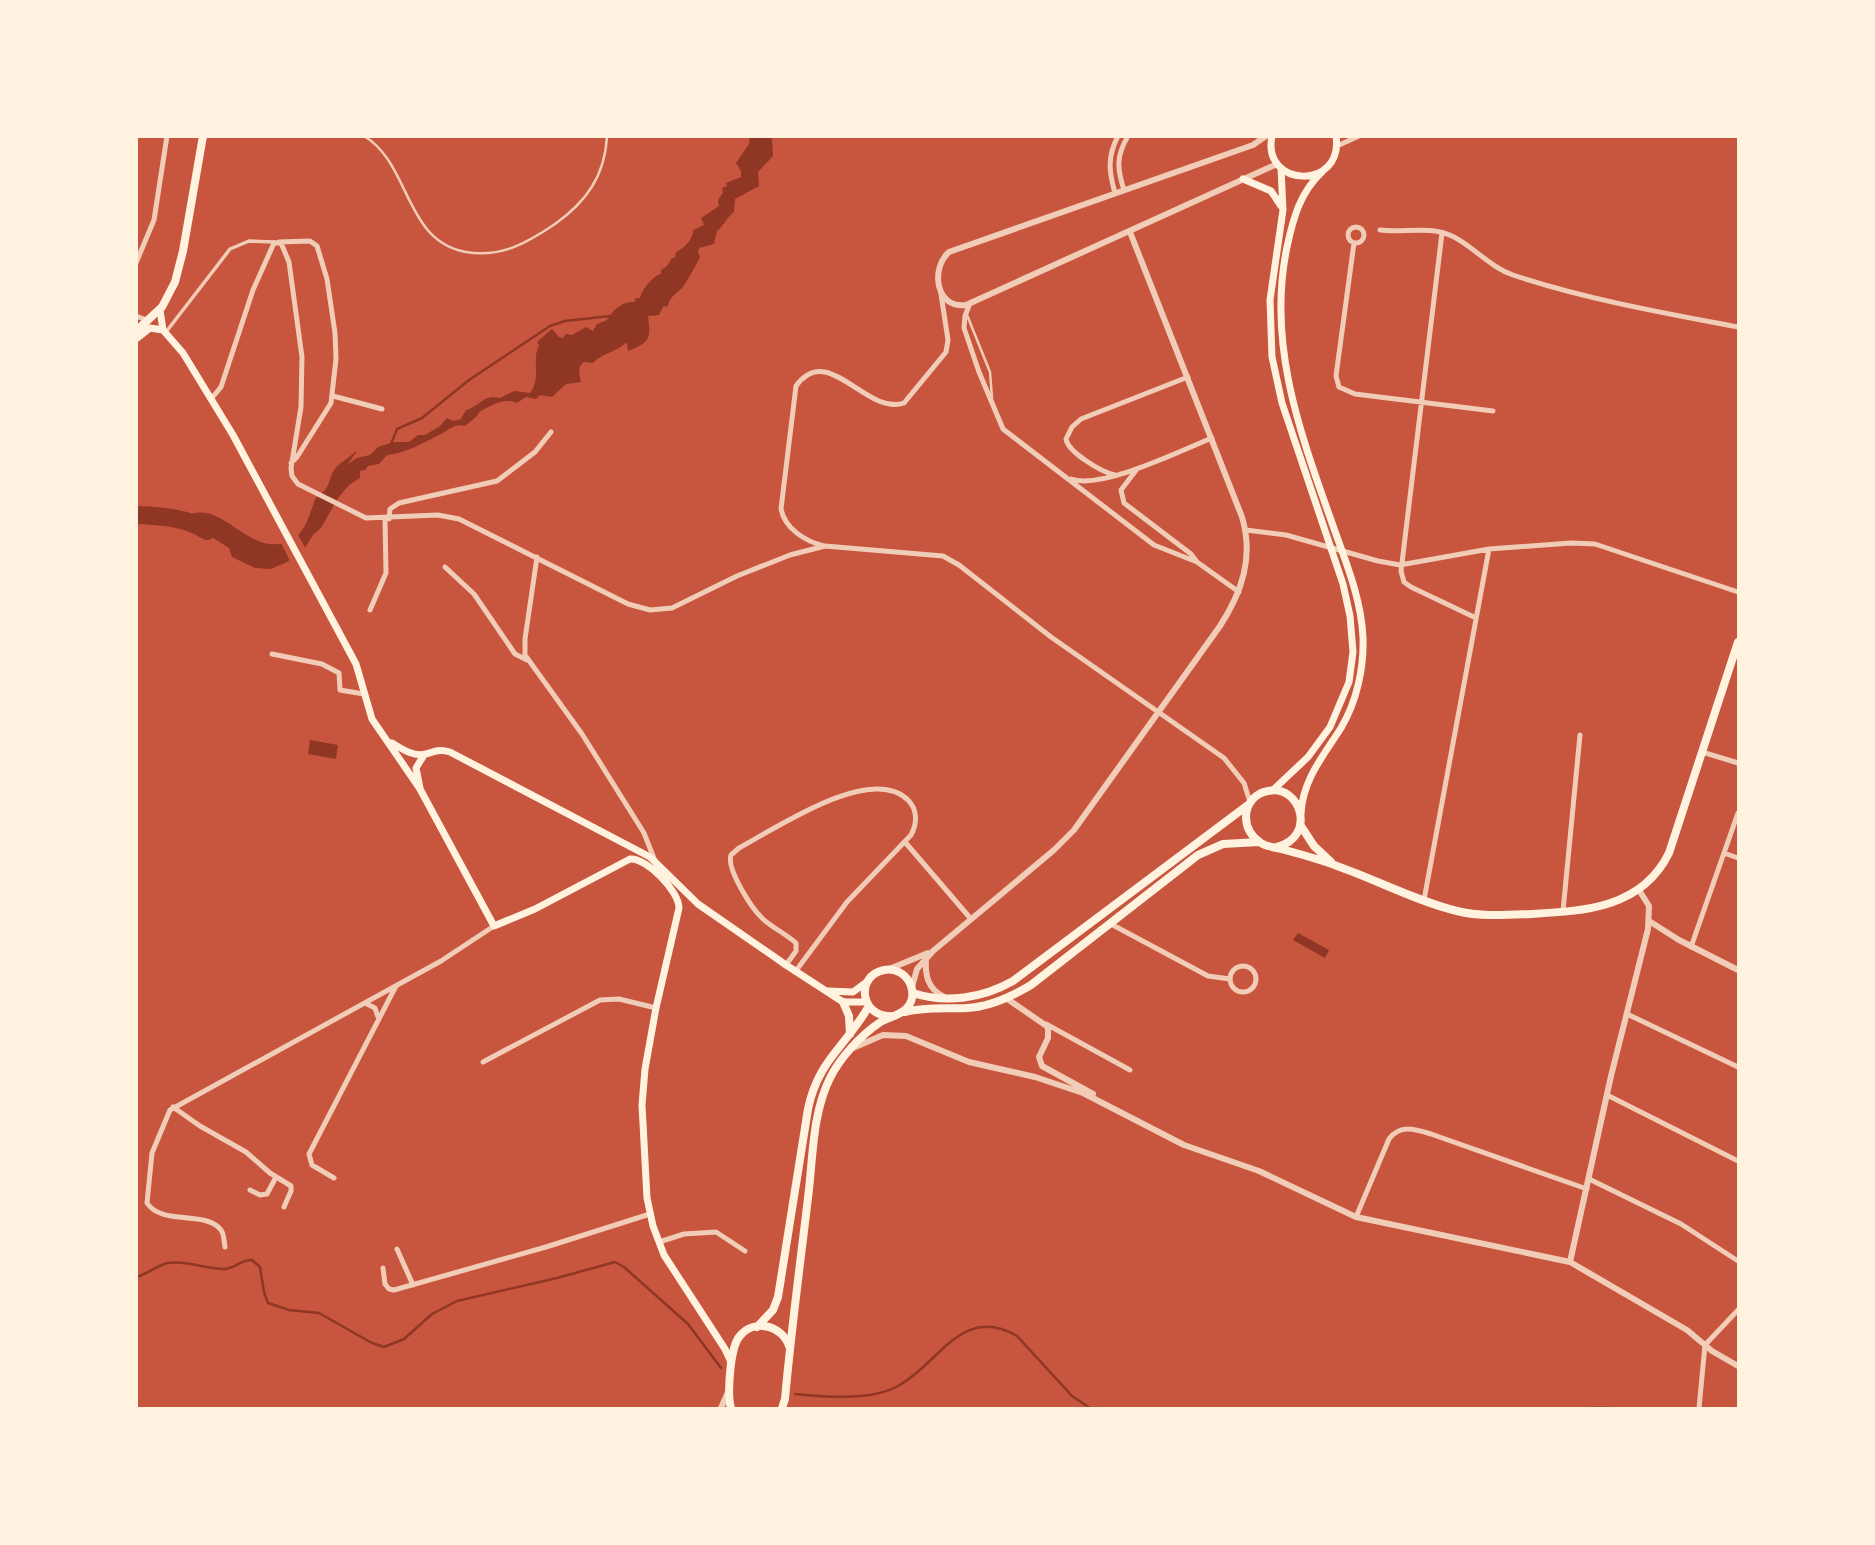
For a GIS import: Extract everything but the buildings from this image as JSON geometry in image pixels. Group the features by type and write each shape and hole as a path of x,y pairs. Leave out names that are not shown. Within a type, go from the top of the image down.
{"main road":[{"path":"136,331 160,310 171,292 180,264 203,136"},
{"path":"1272,136 1272,154 1279,166 1288,173 1305,177 1322,172"},
{"path":"1277,847 1293,841 1301,826 1306,787 1346,718 1359,682 1363,640 1352,580 1292,398 1284,365 1280,314 1282,278 1294,218 1302,198 1330,165 1337,146 1336,136"},
{"path":"912,991 949,999 988,993 1013,981 1259,794 1273,790 1315,749 1344,699 1353,652 1350,616 1343,584 1282,403 1272,357 1270,286 1283,210 1279,166"},
{"path":"1243,179 1271,191 1283,210"},
{"path":"160,310 164,331 183,353 228,426 356,664 372,719 420,789 494,926 535,909 623,861 635,859 648,864 677,897 679,912 656,1008 642,1105 650,1214 669,1264 725,1349 732,1366"},
{"path":"136,339 150,328 164,331"},
{"path":"869,980 865,989 868,1004 880,1015 920,1009 970,1008 1006,999 1031,985 1205,851 1223,844 1259,842 1277,847 1336,865 1444,908 1474,914 1512,915 1607,905 1639,890 1656,874 1669,853 1738,642"},
{"path":"388,740 409,752 450,752 626,845 656,863 696,902 795,972 843,1002 868,1004"},
{"path":"420,789 416,768 425,754"},
{"path":"1273,790 1286,794 1301,813"},
{"path":"1249,804 1246,811 1248,829 1259,842"},
{"path":"1301,826 1319,852 1336,865"},
{"path":"623,861 627,855 626,845"},
{"path":"679,912 686,904 696,902"},
{"path":"782,1409 819,1111 830,1078 851,1049 876,1025 898,1014 911,1002 912,991 906,976 889,969 879,971 853,992 824,990"},
{"path":"843,1002 849,1016 850,1034"},
{"path":"757,1327 773,1310 778,1297 812,1091 827,1060 850,1034 868,1004"},
{"path":"732,1409 729,1391 735,1345 739,1337 749,1329 768,1327 781,1333 790,1349"},
{"path":"785,1399 788,1409"}],"street":[{"path":"136,263 154,220 167,136"},
{"path":"1115,193 1109,160 1118,136"},
{"path":"1124,190 1118,174 1118,158 1128,136"},
{"path":"1249,804 1247,788 1227,761 1049,635 949,559 930,554 825,546 804,538 790,527 782,514 780,503 796,386 808,375 826,372 881,402 894,405 904,403 943,356 948,347 938,269 949,252 1253,145 1266,136"},
{"path":"1337,146 1359,136"},
{"path":"940,290 954,304 963,306 1243,179 1279,166"},
{"path":"1380,230 1425,230 1442,233 1459,240 1493,265 1515,275 1610,300 1738,327"},
{"path":"912,991 915,972 933,951 1074,830 1220,626 1239,592 1246,564 1246,530 1130,232"},
{"path":"1442,233 1400,565 1406,583 1476,618"},
{"path":"164,331 230,249 249,241 310,241 318,249 327,279 335,333 332,396 328,410 298,457 291,463"},
{"path":"278,242 284,246 288,258 302,352 301,407 291,463 292,476 301,485 366,518 431,515 452,517 482,529 628,604 656,610 672,608 737,576 790,555 825,546"},
{"path":"211,399 220,389 254,286 270,248 278,242"},
{"path":"1354,243 1337,383 1344,390 1355,394 1493,411"},
{"path":"970,303 964,328 992,406 1005,431 1154,545 1197,562 1239,592"},
{"path":"136,316 149,321"},
{"path":"1115,475 1098,469 1067,444 1068,432 1081,419 1188,377"},
{"path":"332,396 382,409"},
{"path":"370,610 386,573 387,519 391,507 422,496 497,481 535,452 551,432"},
{"path":"1065,477 1089,482 1136,469 1212,438"},
{"path":"1136,469 1121,490 1124,503 1191,554 1197,562"},
{"path":"1246,530 1293,537 1400,565 1489,549 1571,543 1603,545 1738,592"},
{"path":"1424,900 1489,549"},
{"path":"527,660 525,645 537,557"},
{"path":"446,567 474,594 515,654 527,660 571,716 645,836 656,863"},
{"path":"272,654 325,665 338,673 341,691 364,694"},
{"path":"1563,911 1580,735"},
{"path":"1702,752 1738,763"},
{"path":"786,965 795,952 795,942 763,919 752,907 730,866 731,855 739,848 836,797 859,790 897,793 910,802 915,813 914,829 905,842 847,902 795,972"},
{"path":"1691,947 1738,813"},
{"path":"634,850 644,842 645,836"},
{"path":"905,842 971,919"},
{"path":"1724,853 1738,858"},
{"path":"1570,1262 1649,921 1648,905 1639,890"},
{"path":"1649,921 1691,947 1738,970"},
{"path":"1109,923 1208,976 1230,979"},
{"path":"225,1247 222,1231 211,1223 158,1212 148,1205 146,1196 153,1150 171,1109 442,961 494,926"},
{"path":"889,969 933,951"},
{"path":"926,958 928,983 949,999"},
{"path":"1243,966 1254,972 1256,980 1253,988 1241,992 1233,988 1230,979 1235,968 1243,966"},
{"path":"334,1178 312,1165 309,1154 396,986"},
{"path":"482,1062 600,1000 619,999 656,1008"},
{"path":"1006,999 1018,1009 1130,1070"},
{"path":"365,1003 375,1008 378,1019"},
{"path":"1627,1014 1738,1068"},
{"path":"1043,1023 1049,1029 1049,1034 1040,1054 1039,1061 1042,1066 1181,1143 1259,1171 1356,1217 1570,1262 1687,1330 1720,1357 1738,1366"},
{"path":"851,1049 879,1036 900,1035 969,1062 1055,1083 1118,1110"},
{"path":"1607,1095 1738,1161"},
{"path":"171,1109 246,1152 292,1187 284,1207"},
{"path":"1356,1217 1389,1139 1396,1131 1406,1129 1431,1134 1587,1189"},
{"path":"250,1190 260,1195 267,1194 276,1177"},
{"path":"1589,1179 1681,1224 1738,1261"},
{"path":"383,1268 385,1284 389,1289 397,1290 650,1214"},
{"path":"659,1242 684,1234 716,1232 746,1251"},
{"path":"397,1249 413,1285"},
{"path":"1699,1409 1705,1345 1738,1310"},
{"path":"720,1409 729,1391"}],"lane":[{"path":"364,136 383,151 420,221 432,236 457,250 483,254 506,251 520,245 578,206 599,177 607,136"},
{"path":"966,312 990,372 992,406"}],"shaded area":[{"path":"750,137 772,139 773,156 758,172 759,186 735,199 734,212 717,231 714,244 699,248 700,257 682,288 671,298 668,306 663,307 659,315 648,316 649,335 641,345 628,351 625,343 593,363 584,362 579,368 581,382 566,384 552,397 540,395 536,399 526,397 517,403 498,403 479,412 465,426 454,426 413,448 387,455 379,464 368,466 360,471 360,478 349,485 338,498 321,528 305,548 287,562 271,569 255,568 232,557 229,548 188,522 191,514 213,515 255,540 279,544 287,542 299,535 303,529 315,500 327,488 334,470 355,452 357,451 348,464 357,458 370,455 378,447 394,442 409,442 418,435 425,435 447,418 453,421 461,419 466,410 485,399 500,398 514,391 530,393 536,375 537,342 552,329 563,338 566,334 572,335 586,327 593,331 597,324 607,320 618,307 640,298 649,283 675,258 676,252 688,243 693,230 704,225 701,218 719,206 718,200 723,193 722,188 727,186 726,183 741,177 736,163 749,144"},
{"path":"310,740 338,745 336,759 308,754"},
{"path":"1298,933 1329,950 1325,958 1293,940"}],"pier":[{"path":"297,533 307,551 291,563 280,541 292,538"}],"waterway":[{"path":"391,444 397,429 422,418 469,380 550,326 565,321 610,316"},
{"path":"136,515 182,520 207,531"},
{"path":"136,1277 168,1263 225,1269 252,1260 260,1267 268,1303 289,1310 319,1313 384,1347 404,1339 432,1314 457,1301 615,1262 688,1324 721,1368"},
{"path":"795,1394 848,1397 887,1391 913,1376 953,1340 981,1327 998,1328 1017,1336 1072,1396 1090,1408"},
{"path":"1591,1408 1609,1408"}]}
